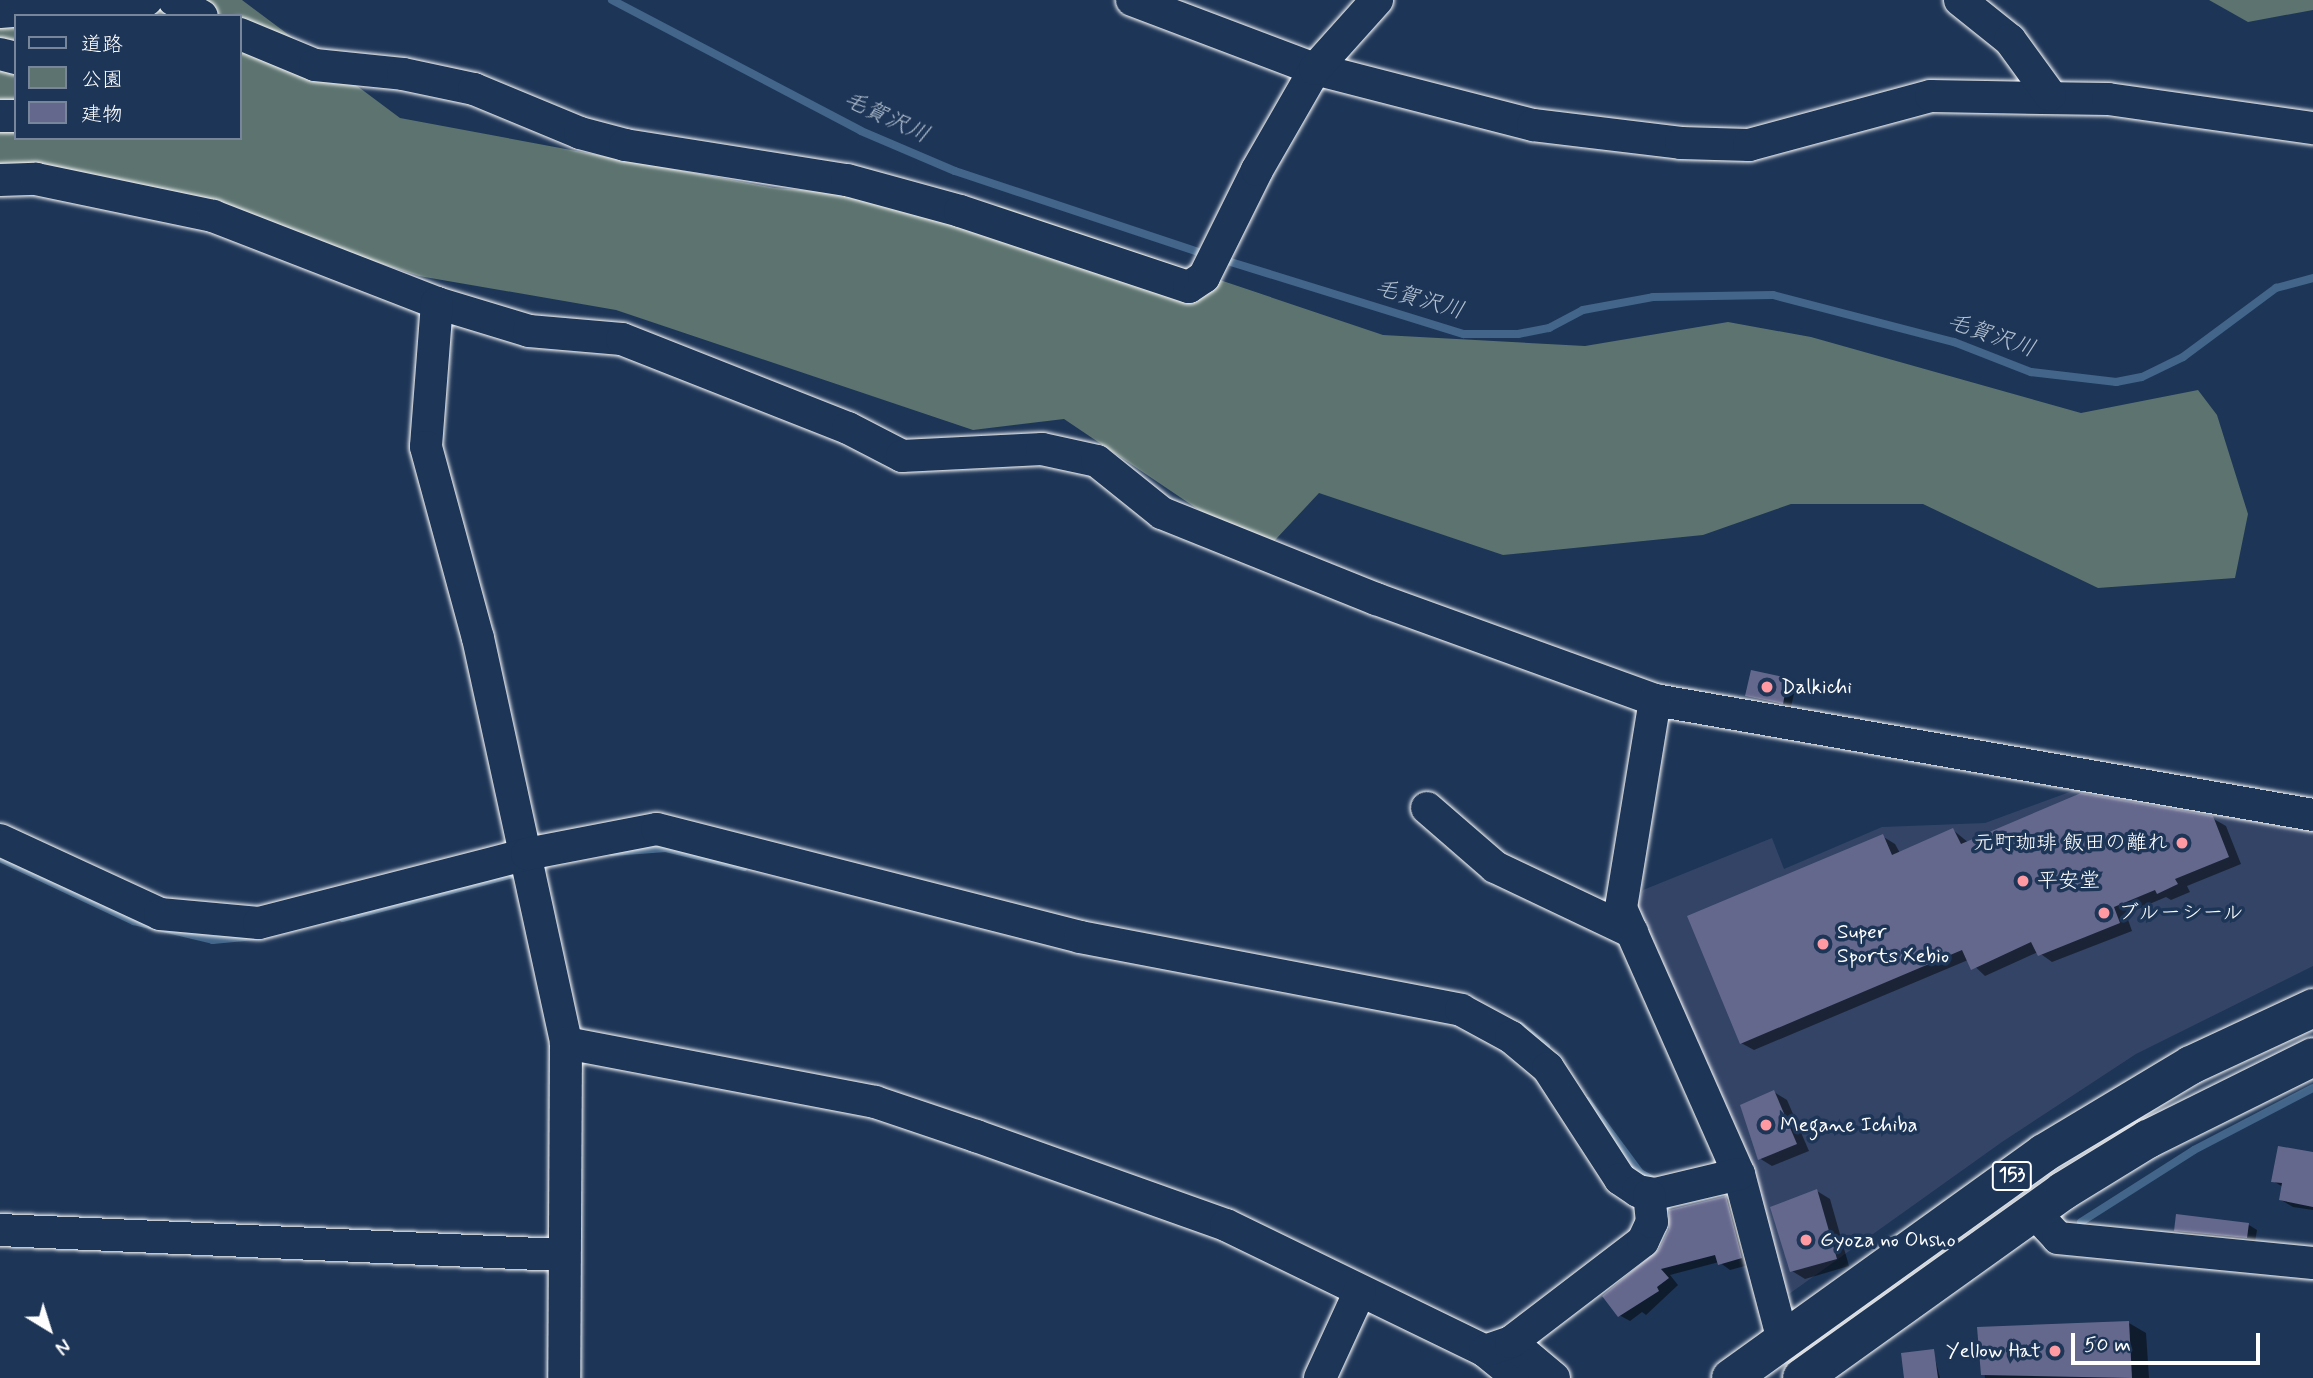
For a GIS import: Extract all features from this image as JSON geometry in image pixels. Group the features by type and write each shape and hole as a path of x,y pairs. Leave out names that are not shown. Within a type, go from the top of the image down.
{"highway":[{"name":"153","path":"1731,1378 2044,1153 2191,1065 2313,1008"},
{"name":"153","path":"1802,1378 2034,1212 2148,1139 2313,1057"}],"street":[{"path":"0,12 147,0"},
{"path":"174,0 198,14"},
{"path":"1132,0 1315,69 1533,125 1695,143 1748,145 1931,96 2050,95 2108,99 2313,128"},
{"path":"242,35 315,65 403,74 474,89 580,133 625,145 847,180 960,211 1189,287 1206,272 1220,241 1315,69 1377,0"},
{"path":"1960,0 2010,40 2050,95"},
{"path":"0,180 36,179 213,216 437,303 529,331 622,339 848,428 902,456 1042,449 1097,461 1162,513 1376,599 1655,699 2313,815"},
{"path":"437,303 426,447 478,638 566,1043 562,1255 564,1378"},
{"path":"1655,699 1621,908 1739,1174 1783,1341"},
{"path":"1427,807 1495,867 1632,932"},
{"path":"0,840 160,914 259,923 527,854 657,829 1080,937 1461,1010 1511,1037 1548,1068 1620,1179 1649,1195 1739,1174"},
{"path":"566,1043 874,1102 1226,1224 1360,1290 1498,1347 1555,1378"},
{"path":"1498,1347 1643,1241 1652,1222 1649,1195"},
{"path":"2034,1212 2058,1238 2313,1263"},
{"path":"0,1230 562,1255"},
{"path":"1320,1378 1360,1290"},
{"path":"1498,1347 1518,1378"}],"shaded area":[{"path":"2086,786 2313,827 2313,966 2136,1054 2002,1142 1789,1294 1781,1289 1633,911 1643,890 1772,838 1784,869 1882,827 1985,823"}],"green space":[{"path":"0,0 242,0 400,118 775,188 1000,206 1383,335 1585,346 1728,322 1811,337 2081,413 2198,390 2217,415 2248,514 2235,578 2098,588 1923,504 1791,504 1703,535 1503,555 1319,493 1263,553 1064,419 973,430 616,310 419,276 147,187 0,169"},
{"path":"2209,0 2313,0 2313,10 2248,22"}],"building":[{"name":"Dalkichi","path":"1751,670 1788,678 1783,704 1745,696"},
{"path":"2081,793 2213,816 2229,857 2175,879 2178,884 2157,894 2155,890 2114,907 2120,923 2038,956 2031,942 1971,970 1962,950 1740,1044 1687,916 1883,834 1892,855 1953,828 1961,844"},
{"name":"Megane Ichiba","path":"1774,1090 1797,1144 1758,1160 1740,1105"},
{"path":"2278,1146 2313,1152 2313,1207 2279,1200 2282,1183 2271,1182"},
{"path":"1817,1189 1837,1259 1790,1272 1770,1207"},
{"path":"1726,1196 1742,1258 1718,1265 1715,1255 1661,1269 1669,1278 1657,1287 1659,1291 1618,1317 1602,1296 1659,1249 1669,1229 1669,1210"},
{"path":"2176,1214 2249,1223 2247,1238 2174,1231"},
{"name":"Yellow Hat","path":"2129,1321 2132,1378 1981,1375 1977,1327"},
{"path":"1934,1349 1938,1378 1904,1378 1901,1353"}],"waterway":[{"name":"毛賀沢川","path":"612,0 861,131 955,171 1208,255"},
{"name":"毛賀沢川","path":"1221,259 1464,334 1518,334 1549,328 1583,310 1653,297 1773,295 1954,342 2031,372 2116,382 2142,377 2183,357 2276,288 2313,278"},
{"path":"612,852 666,848 744,867"},
{"path":"0,858 134,921 213,940 255,936"},
{"path":"343,918 513,874"},
{"path":"1520,1026 1546,1046"},
{"path":"2081,1222 2194,1150 2313,1088"},
{"path":"1587,1101 1640,1173 1651,1179"}],"place":[{"name":"Dalkichi","path":"1767,687"},
{"name":"元町珈琲 飯田の離れ","path":"2182,843"},
{"name":"平安堂","path":"2023,881"},
{"name":"ブルーシール","path":"2104,913"},
{"name":"Super Sports Xebio","path":"1823,944"},
{"name":"Megane Ichiba","path":"1766,1125"},
{"name":"Gyoza no Ohsho","path":"1806,1240"},
{"name":"Yellow Hat","path":"2055,1351"}]}
